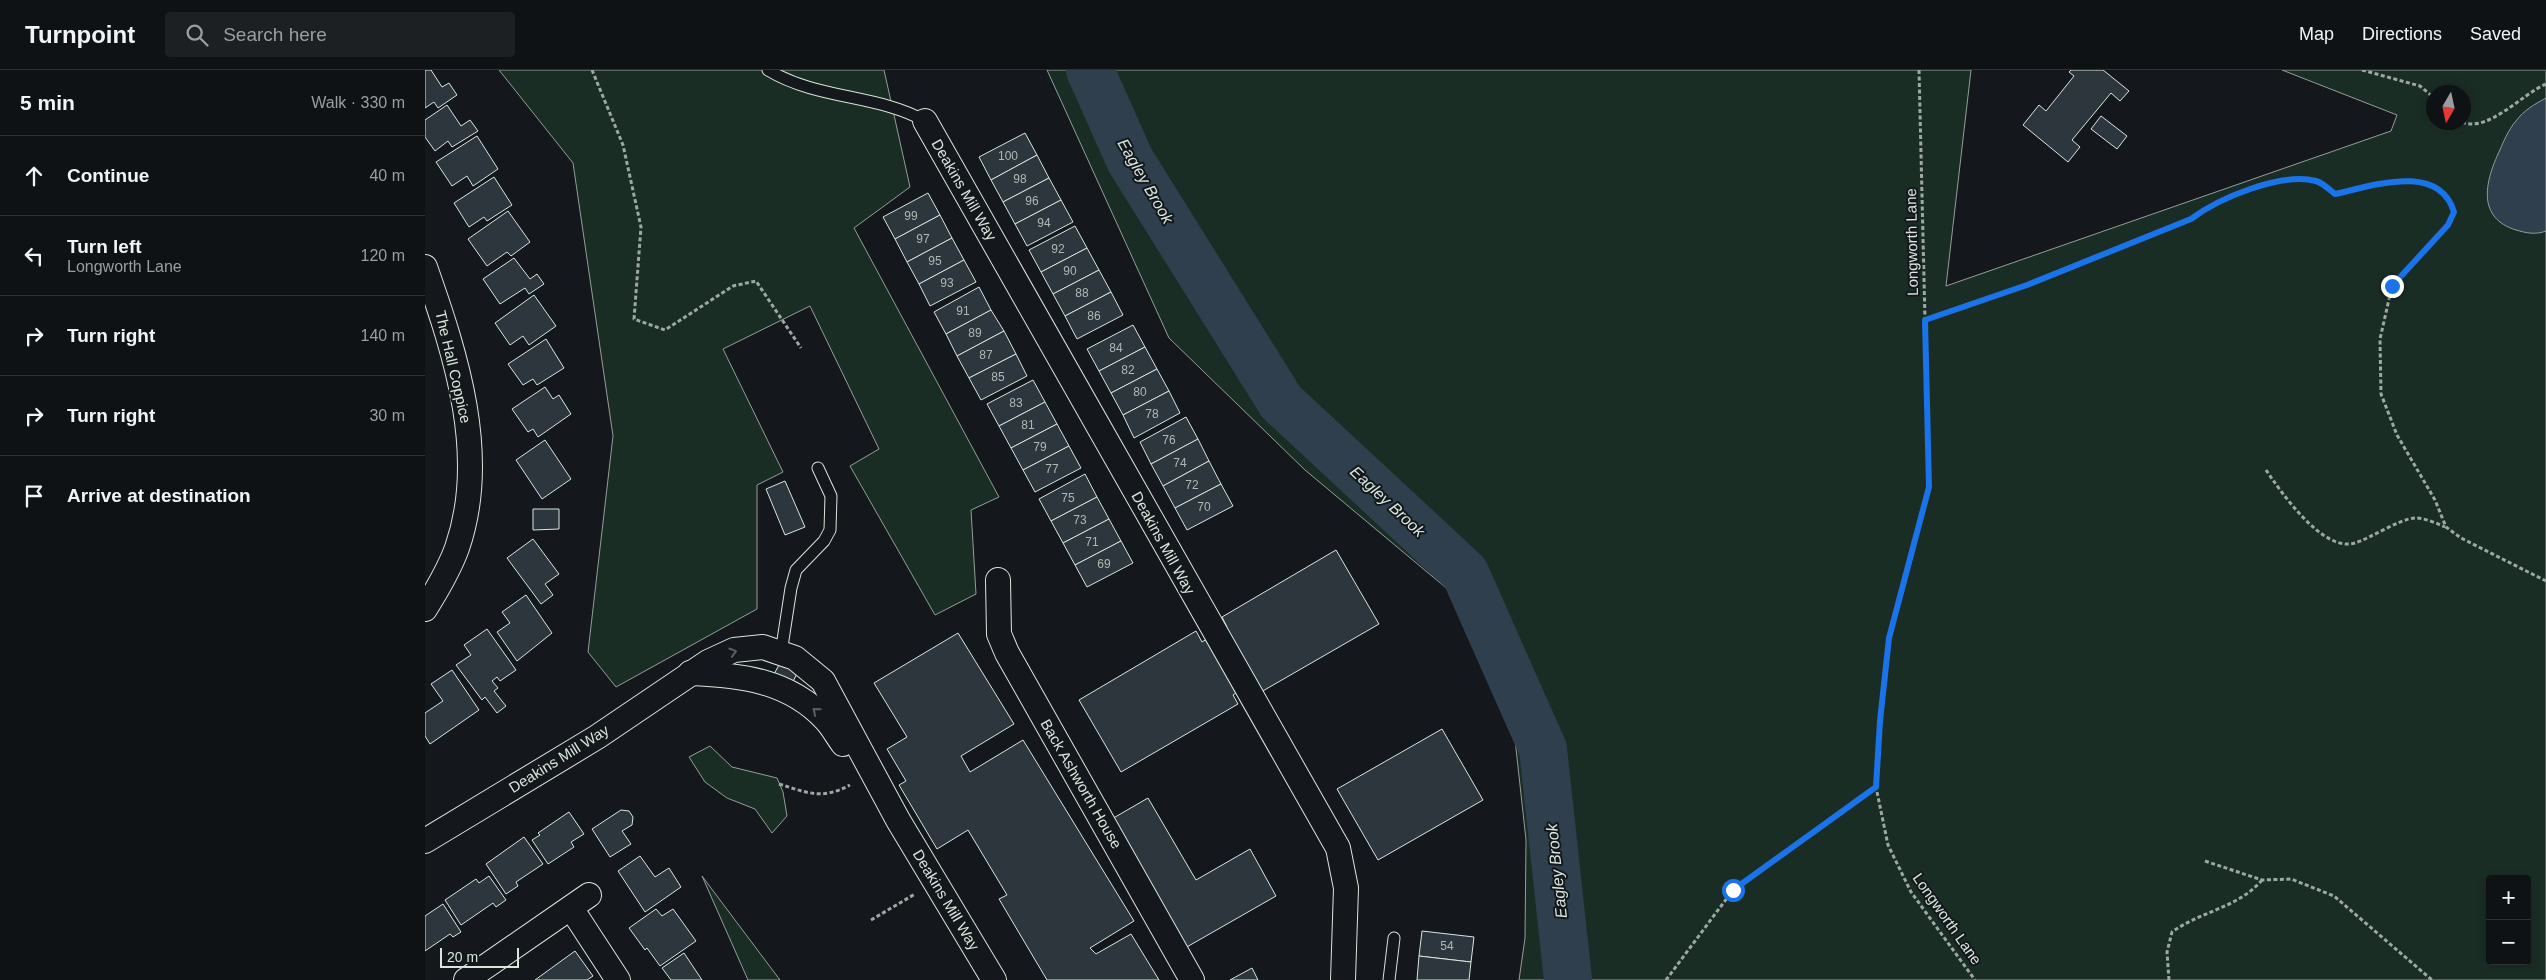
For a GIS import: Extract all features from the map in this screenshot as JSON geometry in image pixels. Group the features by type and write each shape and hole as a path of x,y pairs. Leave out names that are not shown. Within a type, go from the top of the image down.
{"street":[{"name":"Deakins Mill Way","path":"925,121 1338,848 1346,888 1343,980"},
{"name":"The Hall Coppice","path":"425,268 439,307 461,389 468,430 470,470 467,511 457,549 425,609"},
{"name":"Back Ashworth House","path":"998,580 999,634 1007,653 1192,980"},
{"name":"Deakins Mill Way","path":"425,841 597,737 690,673 734,650 763,647 795,658 823,681 898,820 994,980"},
{"name":"Deakins Mill Way","path":"690,673 735,675 769,684 801,698 825,719 898,820"},
{"path":"466,980 580,901 619,980"}],"lane":[{"path":"768,70 785,80 815,91 864,101 914,115 925,121"},
{"path":"781,653 791,588 796,570 824,541 830,530 831,496 818,468"},
{"path":"1389,980 1395,938"}],"path":[{"path":"593,70 623,145 641,227 634,319 665,330 733,286 756,281 801,348"},
{"name":"Longworth Lane","path":"1919,70 1929,487 1889,638 1880,721 1876,787 1888,845 1911,892 1975,980"},
{"path":"2362,70 2420,86 2426,91"},
{"path":"2471,126 2485,122 2533,90 2546,84"},
{"path":"1925,320 2027,285 2191,219 2206,208 2266,184 2297,179 2318,181 2335,194 2389,182 2419,181 2440,188 2450,199 2454,212 2448,225 2392,286 2380,339 2379,372 2381,394 2387,411 2397,434 2435,500 2445,527"},
{"path":"2266,470 2287,501 2301,515 2327,537 2340,543 2353,544 2415,518 2431,521 2445,527 2461,538 2546,581"},
{"path":"779,784 816,795 836,792 866,776"},
{"path":"1666,980 1733,890 1876,787"},
{"path":"2205,861 2262,880 2291,880 2334,896 2432,980"},
{"path":"2169,980 2167,952 2172,932 2185,922 2238,901 2262,880"},
{"path":"871,920 935,882"}],"green space":[{"path":"499,70 884,70 910,187 854,228 999,497 971,510 976,594 935,615 850,466 879,449 810,306 723,349 783,472 757,485 757,609 616,687 588,652 613,436 573,163"},
{"path":"1047,70 1971,70 1946,286 2391,131 2397,115 2282,70 2546,70 2546,980 1519,980 1525,938 1526,840 1513,721 1451,592 1305,470 1169,338"},
{"path":"710,746 732,767 777,778 783,792 787,816 772,833 755,809 727,798 705,782 689,757"},
{"path":"702,876 780,980 748,980"}],"water":[{"path":"2546,98 2546,231 2527,233 2503,224 2495,217 2487,198 2488,188 2493,165 2511,128 2526,110"}],"building":[{"path":"425,70 431,70 442,87 449,83 457,95 438,108 434,102 425,108"},
{"path":"2071,70 2103,70 2129,91 2120,101 2111,93 2072,140 2080,147 2068,162 2023,125 2039,105 2046,111 2074,76 2069,72"},
{"path":"447,105 461,126 470,120 478,131 452,147 448,141 435,151 425,137 425,120"},
{"path":"2101,116 2127,136 2117,149 2091,129"},
{"path":"1025,133 1037,155 991,180 979,157"},
{"path":"477,136 498,169 473,186 467,176 452,186 436,162"},
{"path":"1037,155 1049,178 1003,202 991,180"},
{"path":"494,177 512,205 487,221 484,217 469,227 454,203"},
{"path":"1049,178 1061,200 1015,224 1003,202"},
{"path":"928,193 940,215 895,239 883,217"},
{"path":"1061,200 1073,222 1027,246 1015,224"},
{"path":"508,211 530,242 511,256 507,252 487,266 468,239"},
{"path":"940,215 952,238 907,262 895,239"},
{"path":"1075,226 1087,248 1041,272 1029,250"},
{"path":"952,238 964,260 919,284 907,262"},
{"path":"1087,248 1099,270 1053,294 1041,272"},
{"path":"514,258 530,279 537,274 544,284 529,294 525,288 500,304 483,279"},
{"path":"964,260 976,282 930,306 919,284"},
{"path":"1099,270 1111,292 1065,316 1053,294"},
{"path":"979,287 991,310 946,334 934,312"},
{"path":"1111,292 1123,315 1077,339 1065,316"},
{"path":"534,295 556,326 529,345 523,336 510,345 495,323"},
{"path":"991,310 1004,331 957,356 946,334"},
{"path":"1133,325 1145,347 1099,371 1087,349"},
{"path":"1004,331 1016,354 969,378 957,356"},
{"path":"546,339 564,368 537,385 533,379 523,385 508,364"},
{"path":"1145,347 1157,369 1111,393 1099,371"},
{"path":"1016,354 1027,376 981,400 969,378"},
{"path":"1157,369 1169,391 1123,415 1111,393"},
{"path":"1033,380 1045,402 999,426 987,404"},
{"path":"545,387 553,399 559,395 571,414 538,437 533,429 528,432 512,409"},
{"path":"1169,391 1180,413 1134,438 1123,415"},
{"path":"1045,402 1057,424 1011,448 999,426"},
{"path":"1186,417 1198,439 1151,464 1140,442"},
{"path":"1057,424 1069,446 1023,470 1011,448"},
{"path":"1198,439 1209,461 1163,486 1151,464"},
{"path":"545,440 571,479 542,499 516,460"},
{"path":"1069,446 1081,468 1035,492 1023,470"},
{"path":"1209,461 1221,484 1175,508 1163,486"},
{"path":"1085,474 1097,497 1051,521 1039,499"},
{"path":"785,481 805,527 785,535 766,489"},
{"path":"1221,484 1233,506 1187,530 1175,508"},
{"path":"1097,497 1109,519 1063,543 1051,521"},
{"path":"533,509 559,509 559,529 533,530"},
{"path":"1109,519 1121,541 1075,565 1063,543"},
{"path":"533,539 559,574 545,584 553,595 541,604 507,558"},
{"path":"1121,541 1133,563 1087,587 1075,565"},
{"path":"1336,550 1379,624 1261,692 1215,634 1227,627 1222,617"},
{"path":"526,595 552,633 517,661 497,632 510,623 502,612"},
{"path":"487,629 516,670 500,681 497,677 492,681 498,688 494,691 506,706 497,713 485,697 482,700 456,665 471,655 464,645"},
{"path":"1196,631 1202,642 1215,634 1245,687 1233,695 1238,704 1121,772 1079,700"},
{"path":"958,633 1014,724 961,756 970,772 1023,740 1134,921 1090,948 1096,954 1131,934 1159,980 1047,980 999,899 1007,895 968,830 937,849 899,785 906,781 887,749 907,737 874,683"},
{"path":"780,663 798,672 791,685 773,676"},
{"path":"452,670 479,710 430,744 425,736 425,713 443,701 431,684"},
{"path":"1442,729 1483,800 1378,860 1337,789"},
{"path":"1148,798 1196,880 1250,849 1276,896 1185,948 1110,820"},
{"path":"621,810 629,811 633,817 632,825 622,831 631,844 610,857 592,829"},
{"path":"569,812 584,834 571,842 574,847 548,864 532,840 540,835 538,833"},
{"path":"524,837 543,864 516,882 518,886 506,894 486,864"},
{"path":"640,856 655,877 669,868 681,887 645,912 618,871"},
{"path":"489,876 506,900 496,907 493,903 461,925 445,900 476,879 479,883"},
{"path":"443,904 461,932 453,937 450,934 425,951 425,916"},
{"path":"656,909 662,916 673,909 696,941 660,966 647,948 645,950 629,928"},
{"path":"1422,931 1474,937 1471,962 1419,956"},
{"path":"575,951 593,976 587,980 535,980"},
{"path":"684,953 702,980 671,980 662,968"},
{"path":"1419,956 1471,962 1469,980 1417,980"},
{"path":"1252,968 1258,980 1230,980"}],"waterway":[{"name":"Eagley Brook","path":"1090,70 1130,160 1281,402 1465,573 1543,749 1568,980"}],"route":[{"path":"1733,890 1876,787 1880,721 1889,638 1929,487 1925,320 2027,285 2191,219 2206,208 2266,184 2297,179 2318,181 2335,194 2389,182 2419,181 2440,188 2450,199 2454,212 2448,225 2392,286"}]}
